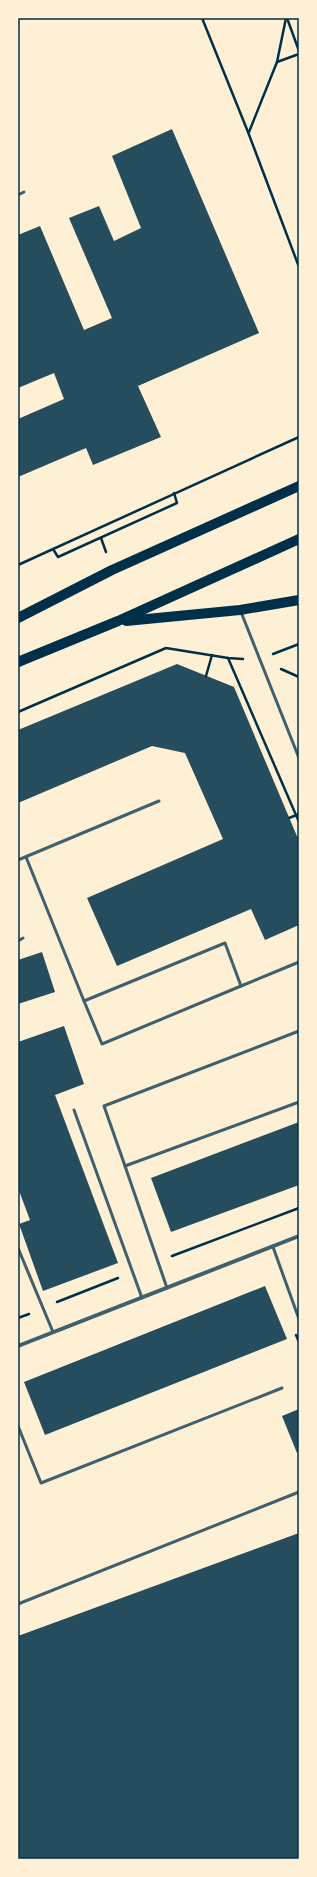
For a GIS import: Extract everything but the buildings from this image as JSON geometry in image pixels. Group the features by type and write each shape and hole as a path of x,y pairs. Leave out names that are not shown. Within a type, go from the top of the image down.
{"main road":[{"path":"18,618 112,570 299,486"},
{"path":"18,662 118,622 299,539"},
{"path":"118,622 240,610 299,600"}],"street":[{"path":"18,1346 299,1236"}],"lane":[{"path":"18,194 24,192"},
{"path":"240,610 299,758"},
{"path":"18,860 160,801"},
{"path":"26,857 102,1044 299,962"},
{"path":"18,941 23,938"},
{"path":"84,1001 225,943 241,986"},
{"path":"167,1288 104,1106 299,1031"},
{"path":"125,1166 299,1102"},
{"path":"74,1110 142,1298"},
{"path":"272,1246 299,1320"},
{"path":"18,1248 53,1332"},
{"path":"18,1426 41,1483 282,1388"},
{"path":"18,1604 299,1492"}],"path":[{"path":"202,18 248,132 299,267"},
{"path":"248,132 277,62 286,18"},
{"path":"277,62 299,53 286,18"},
{"path":"18,565 299,437"},
{"path":"53,549 58,556 177,503 174,494"},
{"path":"18,712 166,648 228,658 259,659 299,644"},
{"path":"206,676 212,655"},
{"path":"228,658 298,814 299,822"},
{"path":"289,818 298,814"}]}
